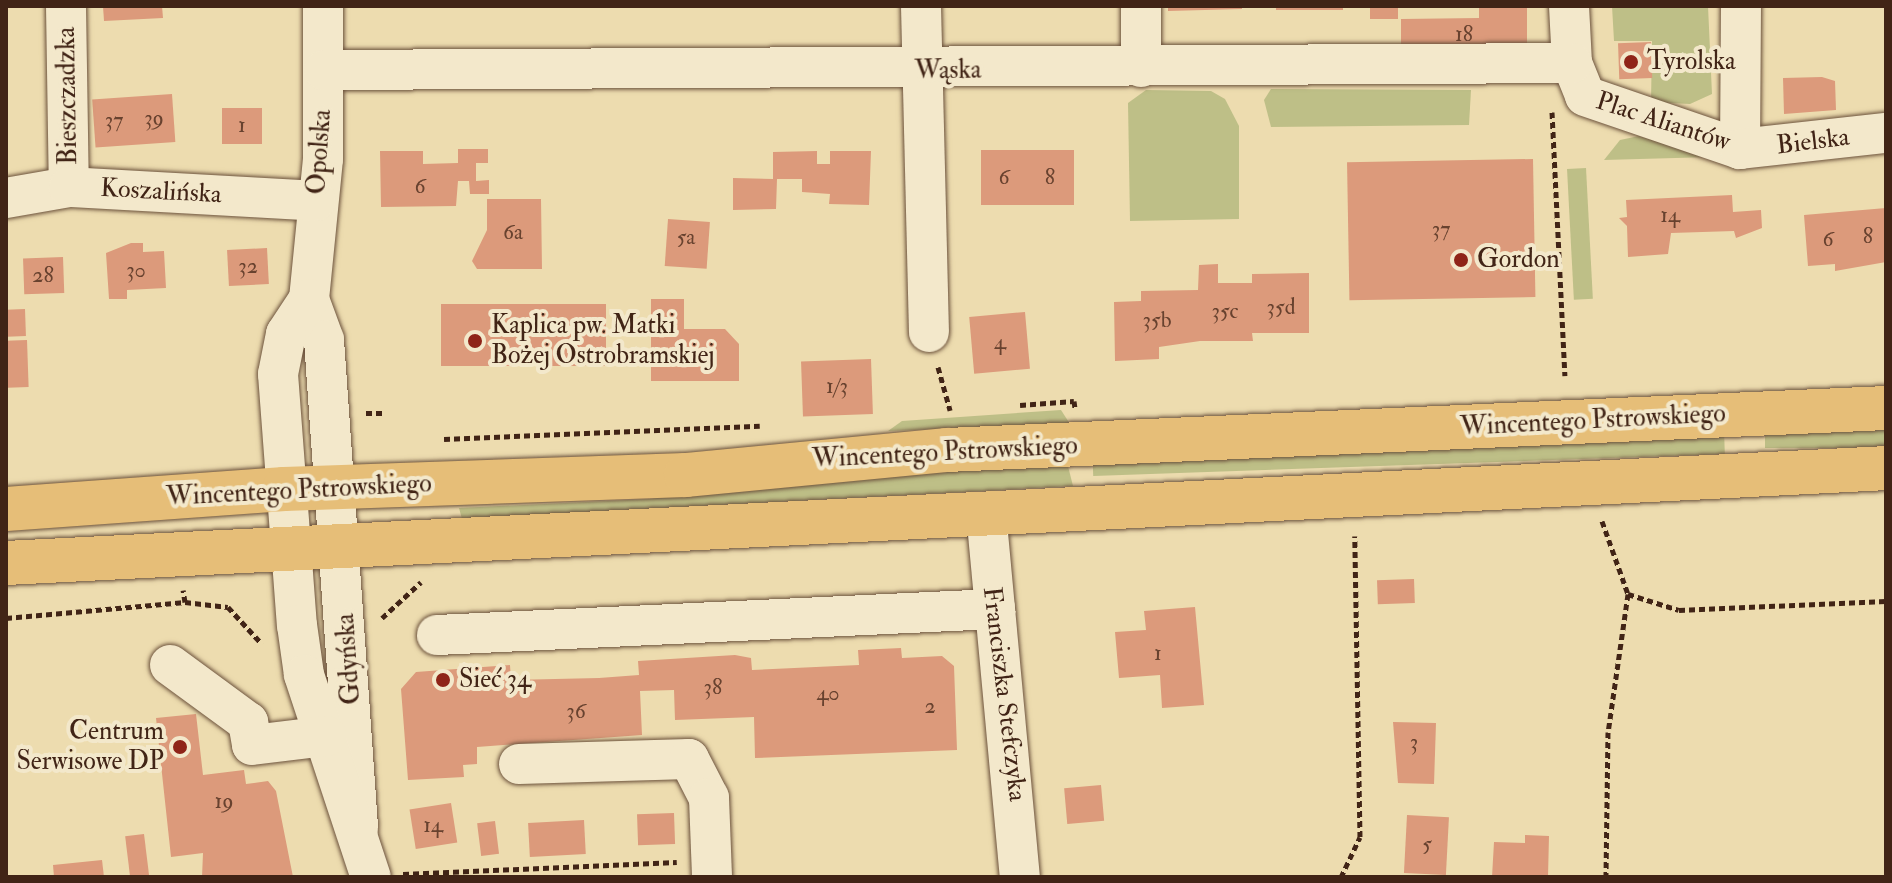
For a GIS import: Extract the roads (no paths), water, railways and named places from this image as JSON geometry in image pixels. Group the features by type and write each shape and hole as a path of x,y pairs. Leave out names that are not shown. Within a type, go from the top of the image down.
{"main road":[{"name":"Wincentego Pstrowskiego","path":"6,509 284,489 686,475 1081,445 1886,408"},
{"path":"1721,414 1738,424 1745,439 1742,457 1728,473"},
{"name":"Wincentego Pstrowskiego","path":"6,563 288,544 986,512 1728,473 1886,468"}],"street":[{"name":"Bieszczadzka","path":"66,6 69,187"},
{"name":"Opolska","path":"323,6 324,70 309,299 324,340 337,489"},
{"path":"921,6 920,72 929,332"},
{"path":"1141,6 1141,67"},
{"name":"Plac Aliantów","path":"1569,6 1561,63 1585,96 1740,149 1741,6"},
{"name":"Wąska","path":"324,70 920,72 1561,63"},
{"name":"Bielska","path":"1740,149 1886,133"},
{"name":"Koszalińska","path":"6,198 69,187 316,201"},
{"name":"Opolska","path":"288,544 278,374 286,334 309,299"},
{"name":"Gdyńska","path":"337,489 338,543 350,641 358,829"},
{"name":"Franciszka Stefczyka","path":"986,512 1020,877"},
{"name":"Gdyńska","path":"288,544 300,647 371,876"},
{"path":"437,635 995,609"},
{"path":"170,665 248,722 252,745 326,736"},
{"path":"519,764 689,759 709,798 712,869"}],"place":[{"name":"Tyrolska","path":"1631,62"},
{"name":"Gordon","path":"1461,260"},
{"name":"Kaplica pw. Matki Bożej Ostrobramskiej","path":"475,341"},
{"name":"Sieć 34","path":"443,680"},
{"name":"Centrum Serwisowe DP","path":"180,747"}]}
